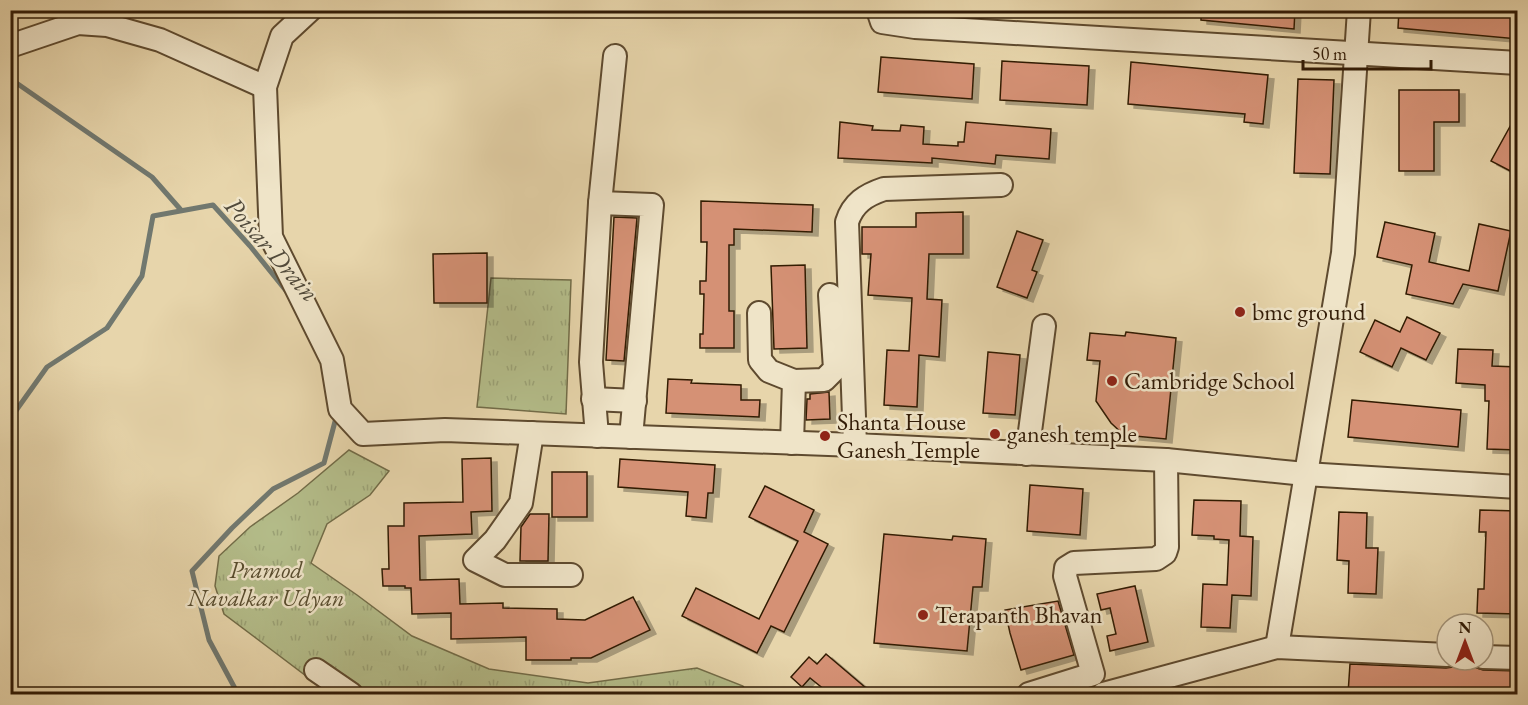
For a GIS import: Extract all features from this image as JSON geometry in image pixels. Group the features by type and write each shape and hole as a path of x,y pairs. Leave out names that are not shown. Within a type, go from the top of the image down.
{"street":[{"path":"310,10 282,36 265,87 272,237 333,360 340,409 363,434 445,430 855,445 1166,460 1305,474 1518,487"},
{"path":"878,10 882,22 915,27 1518,63"},
{"path":"1277,647 1343,254 1359,10"},
{"path":"13,45 78,23 110,18 265,87"},
{"path":"597,436 591,362 600,203 615,56"},
{"path":"855,445 847,222 850,212 866,195 884,189 1001,185"},
{"path":"600,203 652,205 631,437"},
{"path":"759,313 760,360 769,371 794,381 824,380 836,369 830,295"},
{"path":"1027,454 1044,326"},
{"path":"792,443 794,381"},
{"path":"593,399 635,401"},
{"path":"532,434 521,503 495,540 475,560 505,575 572,575"},
{"path":"1029,694 1093,674 1065,576 1066,568 1074,563 1156,559 1165,554 1167,547 1166,460"},
{"path":"1102,694 1277,647 1435,654"},
{"path":"1495,657 1518,658"},
{"path":"316,670 351,694"}],"green space":[{"path":"491,278 571,280 566,414 477,407"},
{"name":"Pramod Navalkar Udyan","path":"349,450 389,471 370,495 327,524 311,563 412,636 489,669 588,683 697,668 743,686 748,694 330,694 224,614 215,586 219,556 250,527 298,493"}],"building":[{"path":"1201,10 1295,10 1294,29 1201,20"},
{"path":"1399,10 1518,10 1518,39 1398,28"},
{"path":"881,57 974,64 972,99 878,92"},
{"path":"1002,61 1089,66 1087,105 1000,100"},
{"path":"1131,62 1268,75 1263,124 1244,122 1245,114 1128,104"},
{"path":"1298,79 1334,80 1330,174 1294,173"},
{"path":"1399,90 1459,90 1459,122 1434,122 1434,171 1399,171"},
{"path":"1518,112 1518,175 1491,161"},
{"path":"840,122 873,126 872,130 900,131 901,125 924,127 923,144 958,146 958,142 964,142 966,122 1051,129 1049,159 996,155 995,164 932,158 932,163 838,158"},
{"path":"701,201 813,205 812,232 734,229 734,245 729,245 729,311 734,311 734,348 700,348 700,334 703,334 704,294 700,294 700,281 706,281 707,242 701,242"},
{"path":"963,212 963,254 929,254 927,299 942,300 939,357 919,355 917,407 884,405 887,350 909,351 912,298 868,295 871,254 862,254 862,227 916,227 916,213"},
{"path":"614,217 637,218 624,361 606,360"},
{"path":"1385,222 1435,233 1429,262 1469,271 1479,224 1511,231 1498,291 1463,284 1453,304 1406,294 1412,265 1377,257"},
{"path":"1017,231 1043,240 1032,270 1037,272 1027,298 997,287"},
{"path":"487,253 487,303 434,303 433,254"},
{"path":"805,265 807,348 774,349 771,266"},
{"path":"1407,317 1440,333 1426,360 1401,348 1392,367 1360,352 1375,320 1400,332"},
{"name":"Cambridge School","path":"1126,332 1176,338 1166,439 1124,435 1111,423 1096,401 1100,361 1087,360 1090,333 1125,336"},
{"path":"1458,349 1493,350 1492,366 1518,367 1518,450 1487,449 1489,401 1485,401 1485,385 1456,383"},
{"path":"988,352 1020,355 1015,415 983,413"},
{"path":"668,379 692,380 691,383 741,385 741,400 760,400 759,417 666,413"},
{"path":"829,392 830,419 806,420 807,399 810,399 810,394"},
{"path":"1352,400 1461,410 1458,447 1348,437"},
{"path":"491,458 492,511 471,512 472,534 419,536 420,580 459,579 460,604 503,603 503,608 557,609 557,619 585,620 633,597 650,630 591,658 526,660 526,637 451,639 451,613 412,614 411,588 383,586 382,569 389,569 388,526 404,526 404,503 463,502 462,459"},
{"path":"620,459 715,465 713,493 708,493 706,518 686,516 688,492 618,487"},
{"path":"552,472 587,472 587,517 552,517"},
{"path":"1030,485 1083,489 1080,535 1027,531"},
{"path":"765,486 814,510 804,532 828,544 784,632 771,626 757,653 682,616 696,588 759,619 798,541 749,517"},
{"path":"1194,500 1241,501 1240,536 1253,537 1251,596 1232,595 1230,628 1201,627 1203,584 1227,585 1229,540 1214,539 1214,536 1192,535"},
{"path":"1480,510 1518,511 1518,614 1477,612 1478,589 1484,589 1486,532 1479,532"},
{"path":"1339,512 1367,513 1366,548 1378,548 1376,594 1348,593 1349,561 1337,560"},
{"path":"530,514 549,514 548,561 520,561 521,527"},
{"name":"Terapanth Bhavan","path":"884,534 952,540 953,536 986,539 982,587 973,587 967,651 874,643"},
{"path":"1135,586 1148,642 1110,651 1107,636 1116,634 1110,608 1101,610 1097,594"},
{"path":"1058,601 1074,655 1021,670 1005,610"},
{"path":"826,654 873,694 830,694 810,678 802,687 791,677 809,657 817,664"},
{"path":"1350,664 1435,668 1435,672 1518,671 1518,694 1348,694"}],"waterway":[{"path":"10,63 15,82 152,177 181,210"},
{"name":"Poisar Drain","path":"10,419 47,367 107,328 142,276 153,216 213,205 287,292"},
{"path":"238,694 209,640 192,571 273,489 324,463 337,414"}],"place":[{"name":"bmc ground","path":"1240,312"},
{"name":"Cambridge School","path":"1112,381"},
{"name":"ganesh temple","path":"995,434"},
{"name":"Shanta House Ganesh Temple","path":"825,436"},
{"name":"Terapanth Bhavan","path":"923,615"}]}
